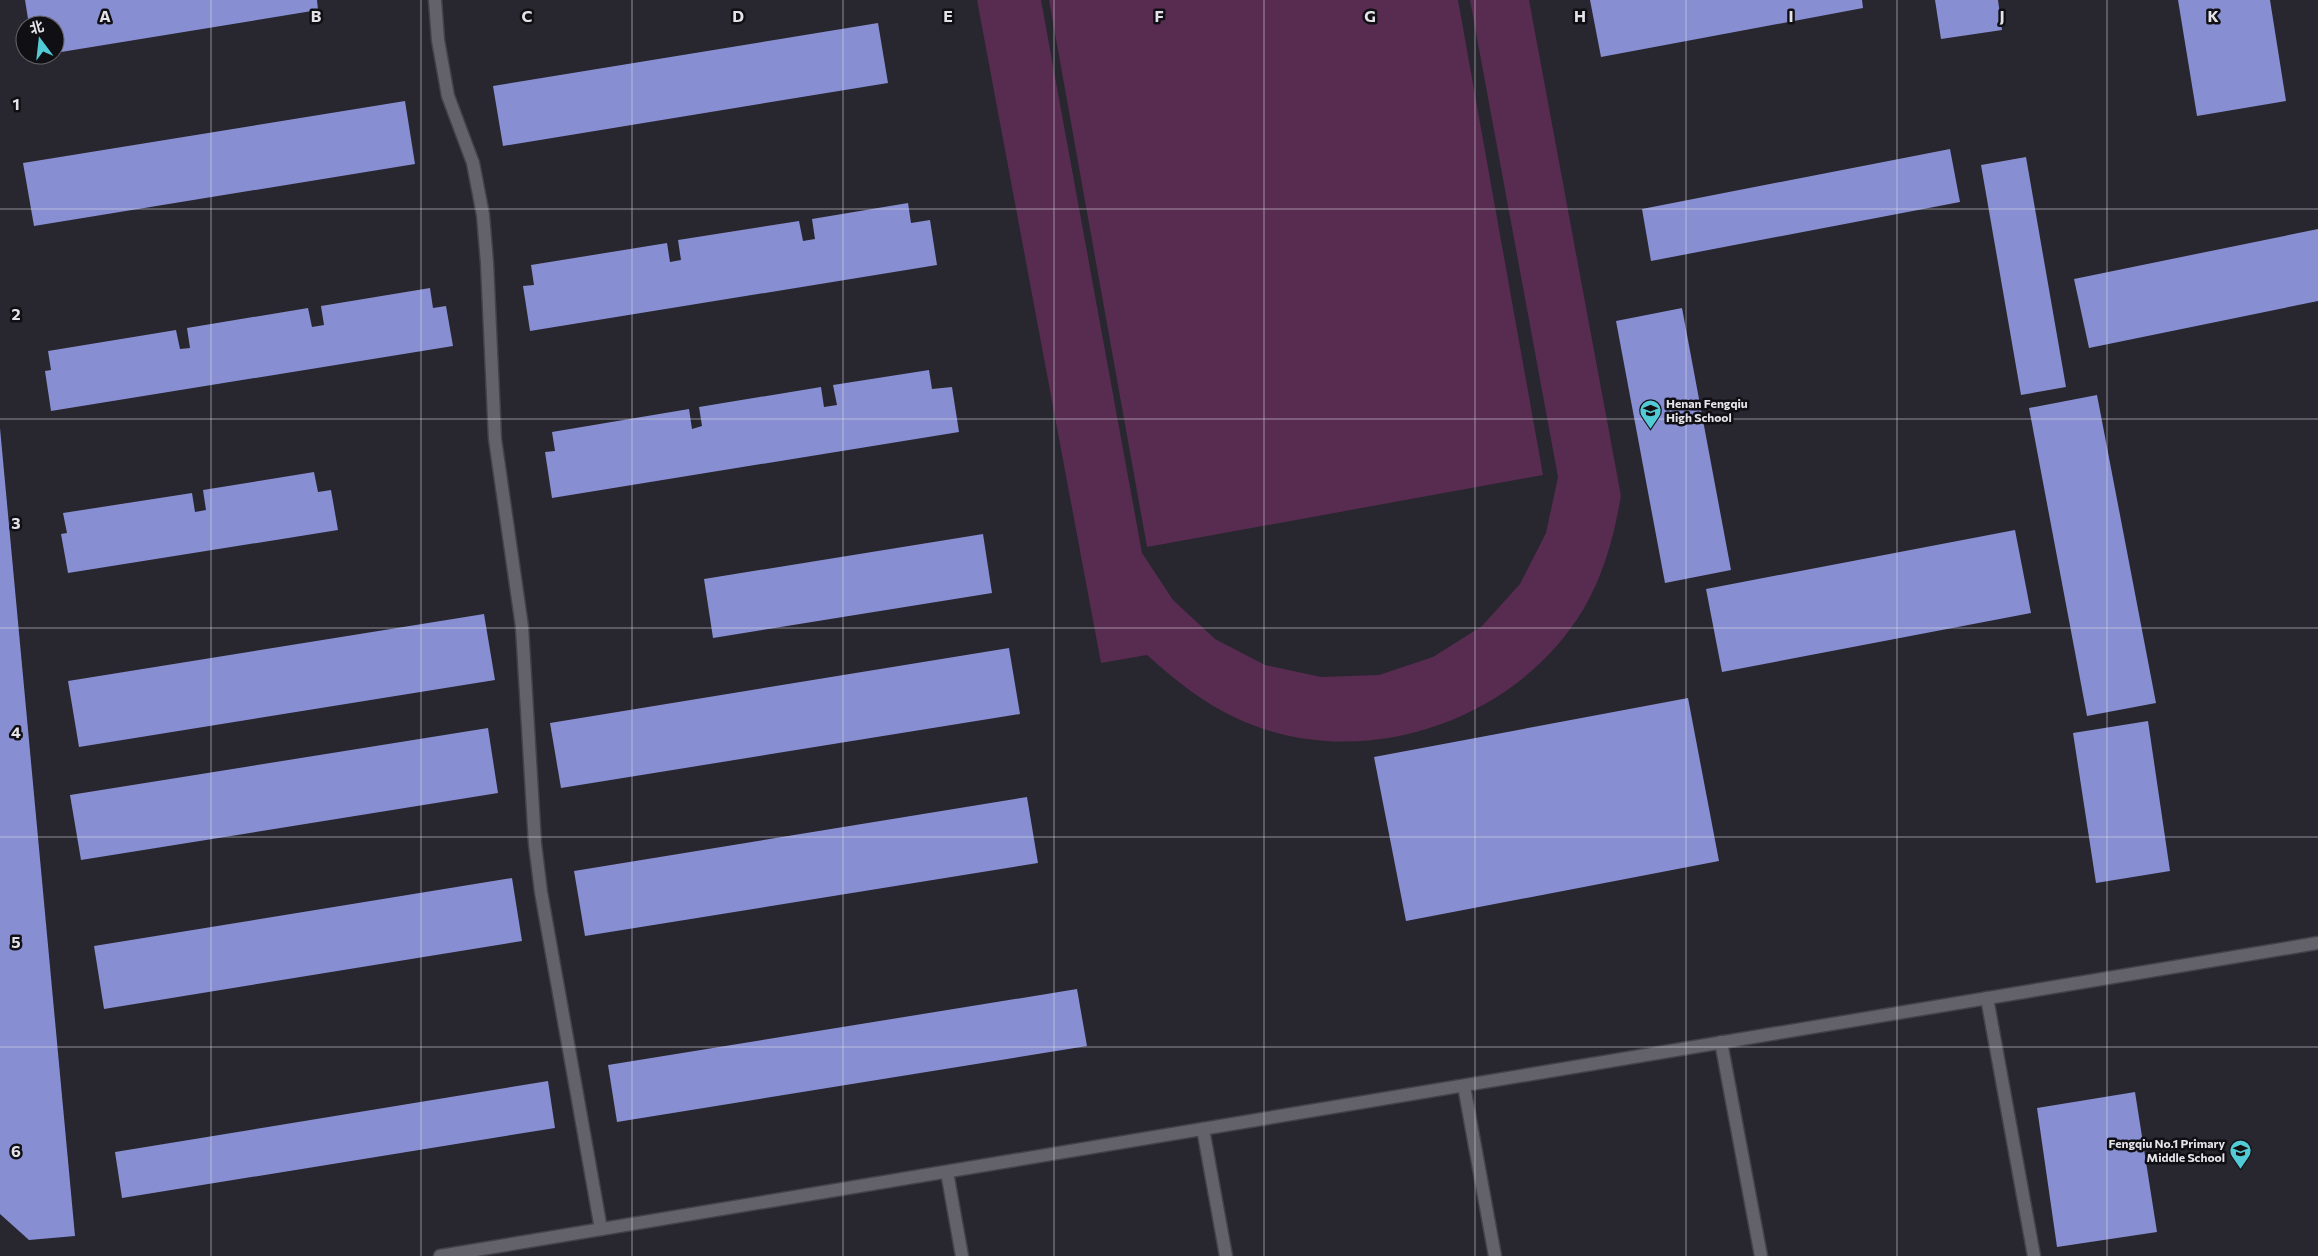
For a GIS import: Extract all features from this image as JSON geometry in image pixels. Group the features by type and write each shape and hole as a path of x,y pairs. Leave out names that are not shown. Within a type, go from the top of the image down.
{"street":[{"path":"435,0 438,40 448,96 473,163 483,215 495,439 522,627 535,844 541,892 601,1229"},
{"path":"440,1256 2318,943"},
{"path":"1987,998 2034,1256"},
{"path":"1722,1042 1761,1256"},
{"path":"1464,1086 1495,1256"},
{"path":"1203,1128 1226,1256"},
{"path":"947,1172 962,1256"}],"shaded area":[{"path":"977,0 1041,0 1142,553 1173,600 1215,639 1265,665 1321,677 1379,675 1433,657 1482,626 1520,584 1546,533 1558,477 1470,0 1529,0 1621,496 1615,526 1602,569 1583,610 1553,650 1517,683 1475,709 1429,728 1381,739 1332,741 1283,734 1236,718 1189,690 1147,655 1101,663"},
{"path":"1049,0 1458,0 1543,475 1147,547"}],"building":[{"path":"25,0 317,0 318,10 65,51 65,15 27,15"},
{"path":"1590,0 1862,0 1863,8 1601,57"},
{"path":"1935,0 1998,0 2002,30 1941,39"},
{"path":"2178,0 2270,0 2286,101 2197,116"},
{"path":"878,23 888,83 503,146 493,86"},
{"path":"405,101 415,164 34,226 23,163"},
{"path":"1950,149 1960,202 1651,261 1642,209"},
{"path":"2026,157 2066,387 2021,395 1981,165"},
{"path":"908,203 911,223 930,220 937,265 530,331 523,286 534,285 531,265 667,243 670,262 681,260 678,240 799,221 803,241 815,239 812,219"},
{"path":"2318,229 2318,301 2089,348 2074,279"},
{"path":"430,288 433,308 446,306 453,346 51,411 45,371 51,370 48,351 176,330 180,349 190,348 187,328 308,308 312,327 324,325 321,306"},
{"path":"1682,308 1731,570 1665,583 1616,321"},
{"path":"929,370 932,389 952,387 959,432 552,498 545,452 555,451 552,432 689,409 692,429 702,426 699,407 821,387 824,407 837,405 833,385"},
{"path":"2097,395 2156,703 2087,716 2029,408"},
{"path":"0,428 75,1236 29,1240 0,1214"},
{"path":"314,472 318,492 331,490 338,530 68,573 61,534 67,533 63,513 192,493 195,512 206,510 203,490"},
{"path":"2015,530 2031,613 1722,672 1706,589"},
{"path":"983,534 992,593 713,638 704,579"},
{"path":"484,614 495,680 79,747 68,681"},
{"path":"1009,648 1020,714 561,788 550,723"},
{"path":"1688,698 1719,861 1406,921 1374,757"},
{"path":"2148,721 2170,871 2096,883 2073,733"},
{"path":"488,728 498,793 81,860 70,795"},
{"path":"1027,797 1038,863 585,936 574,871"},
{"path":"512,878 522,941 104,1009 94,946"},
{"path":"1077,989 1087,1046 617,1122 608,1065"},
{"path":"548,1081 555,1128 122,1198 115,1152"},
{"path":"2135,1092 2157,1232 2057,1247 2037,1108"}],"place":[{"name":"Henan Fengqiu High School","path":"1650,429"},
{"name":"Fengqiu No.1 Primary Middle School","path":"2241,1169"}]}
